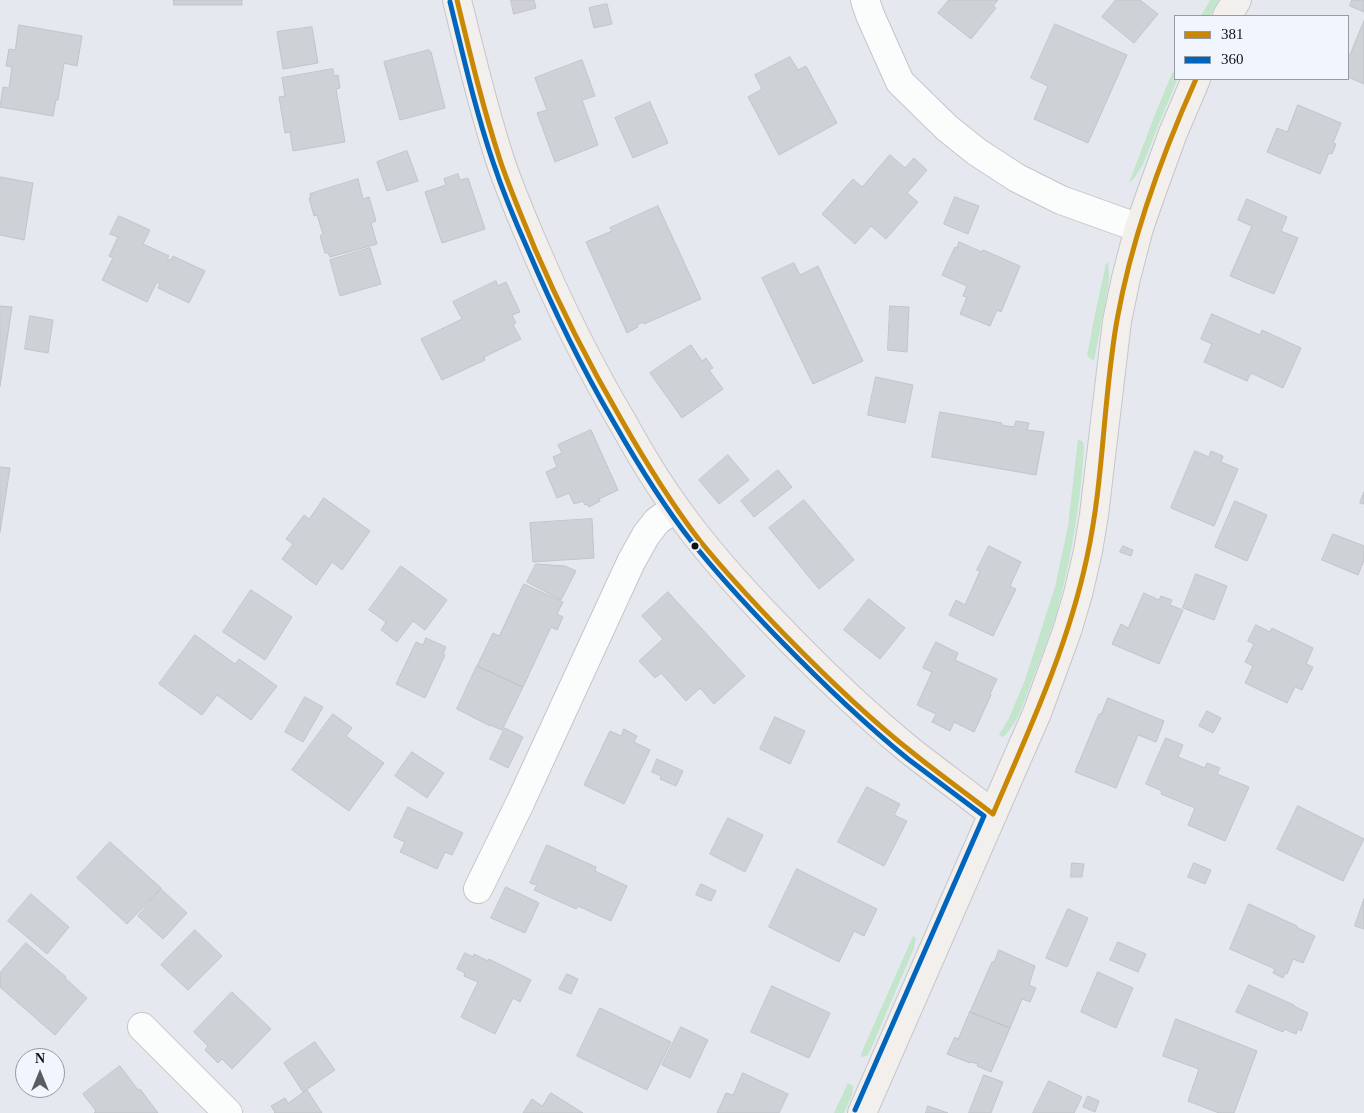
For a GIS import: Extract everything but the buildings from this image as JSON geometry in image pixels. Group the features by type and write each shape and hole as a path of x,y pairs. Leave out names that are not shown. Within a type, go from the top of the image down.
{"main road":[{"path":"457,0 500,160 542,266 558,303 606,395 676,508 727,572 786,636 823,672 912,752 993,814"},
{"path":"1228,15 1237,0"},
{"path":"862,1113 1046,690 1067,630 1087,556 1094,515 1117,320 1126,278 1140,228 1170,142 1196,80"}],"street":[{"path":"865,0 900,82 947,128 977,152 1017,178 1061,200 1140,228"},
{"path":"478,889 528,786 631,562 646,535 657,522 676,508"},
{"path":"142,1027 228,1113"}],"green space":[{"path":"1210,0 1219,0 1211,15 1202,15"},
{"path":"1173,71 1174,80 1177,80 1145,159 1129,183"},
{"path":"1108,262 1108,288 1094,361 1087,356 1106,264"},
{"path":"1078,439 1083,442 1084,447 1075,530 1057,612 1017,719 1003,737 999,735 1009,718 1025,680 1055,587 1068,526"},
{"path":"913,936 916,938 914,948 870,1051 867,1056 862,1057 861,1054"},
{"path":"848,1083 853,1086 852,1095 844,1113 834,1113"}],"transit line":[{"name":"381","path":"457,0 477,81 500,160 535,249 565,314 598,377 639,450 668,496 700,541 720,565 815,665 863,711 896,739 993,814 1034,720 1058,656 1079,590 1093,528 1112,350 1123,289 1149,197 1196,80"},
{"name":"360","path":"450,2 487,142 518,228 547,294 601,400 660,498 681,528 722,578 808,668 891,745 984,816 855,1110"}]}
